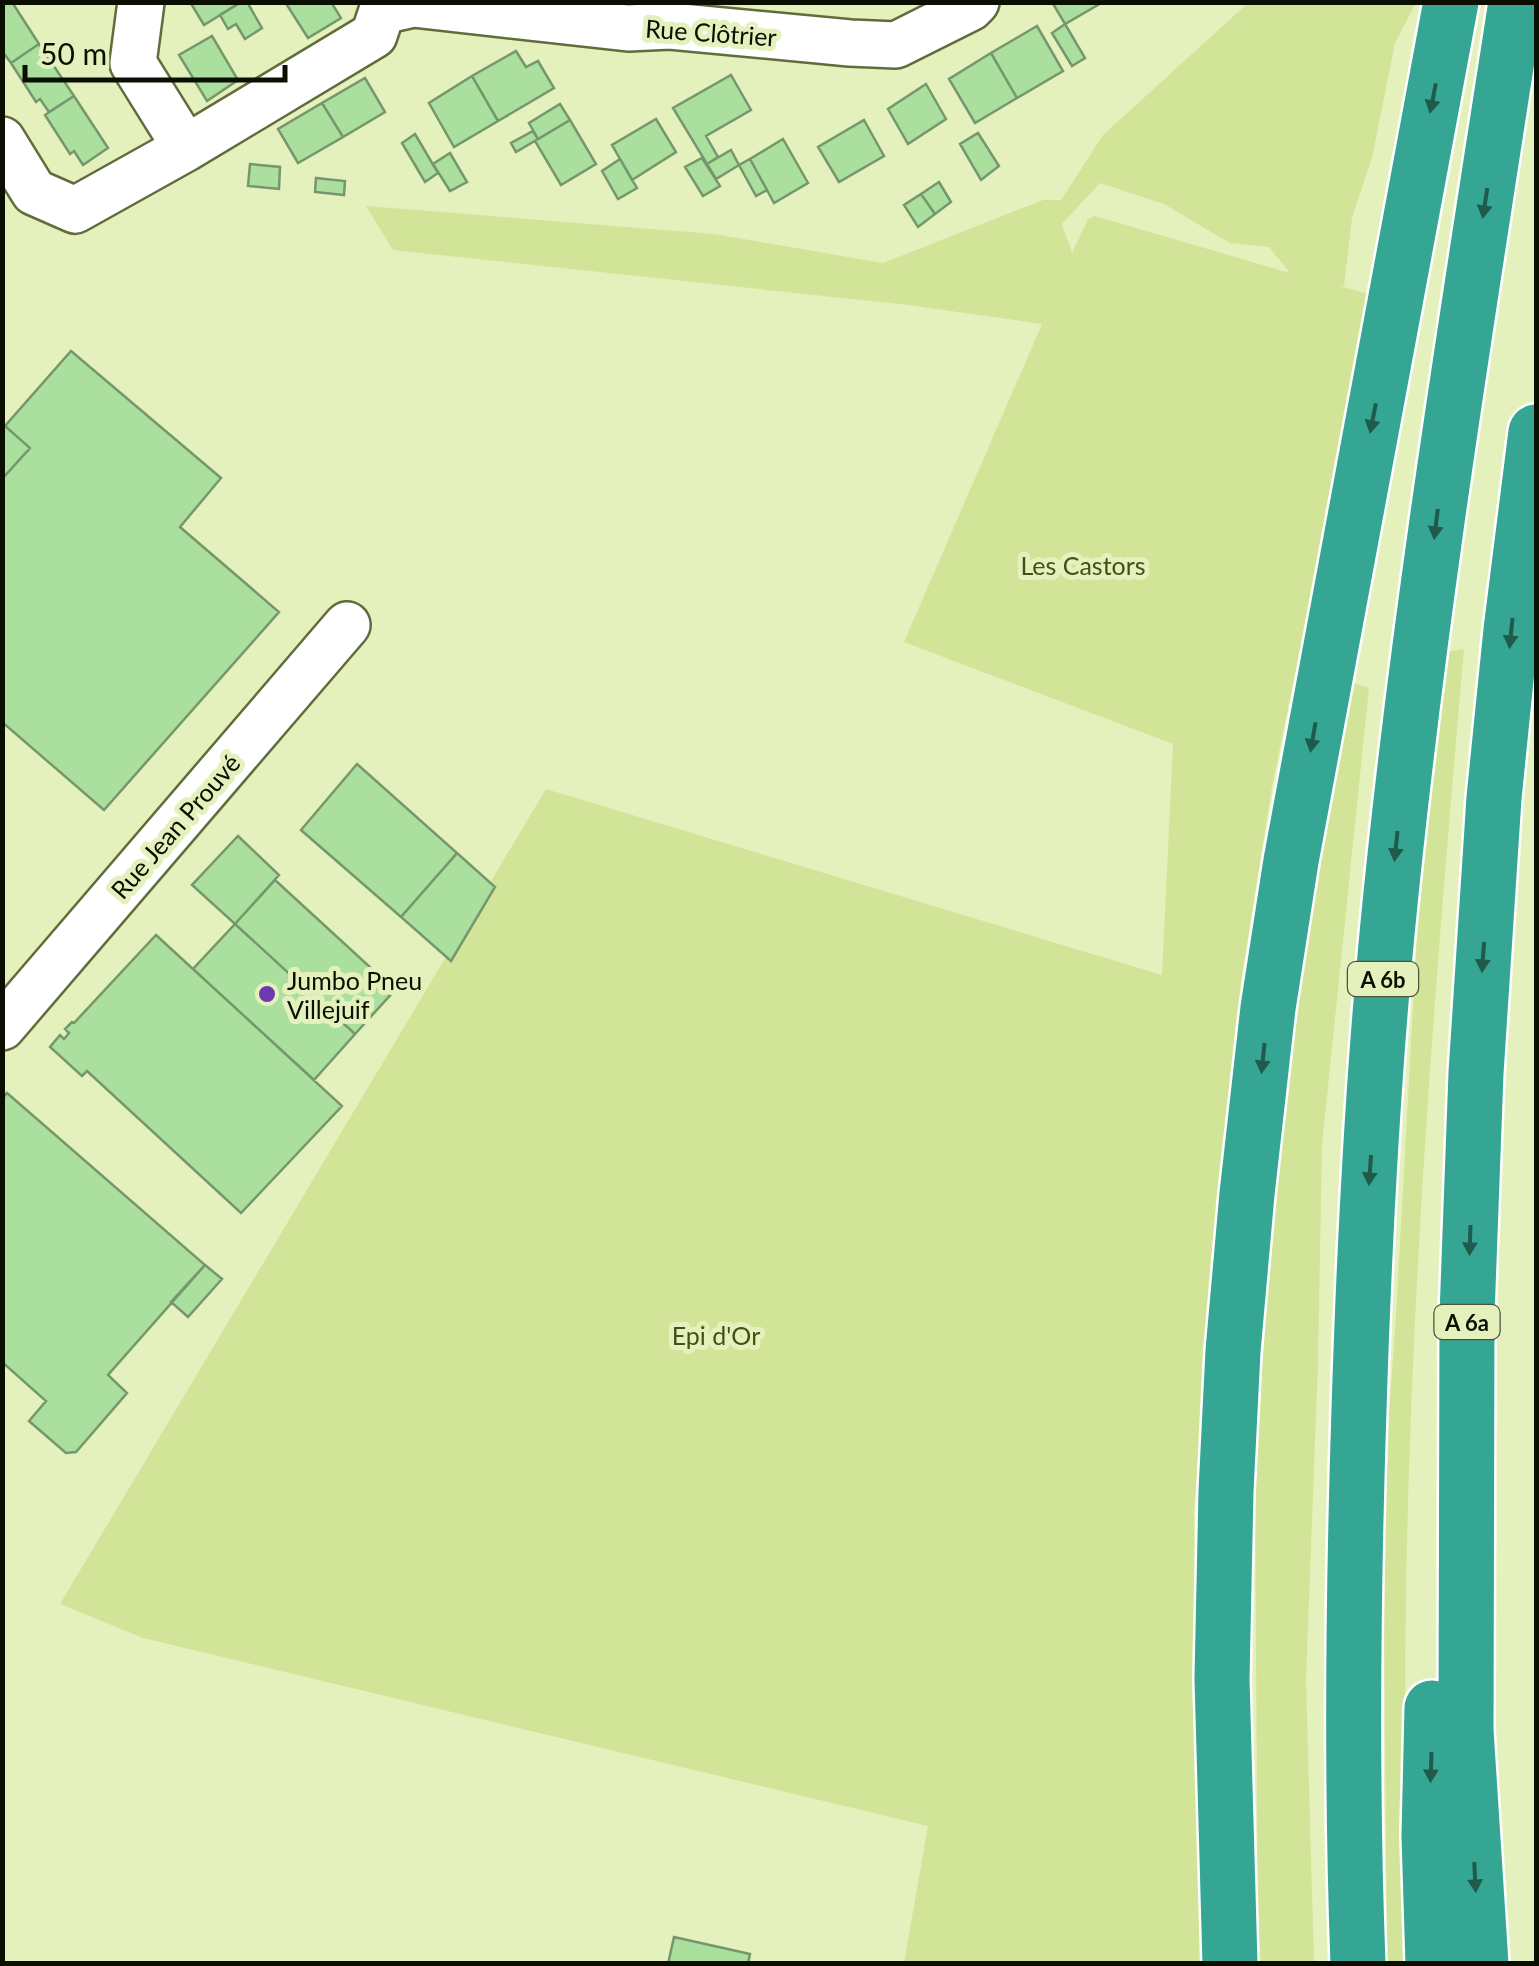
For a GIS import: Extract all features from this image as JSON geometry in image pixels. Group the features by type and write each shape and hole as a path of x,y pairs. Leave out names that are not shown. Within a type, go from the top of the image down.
{"highway":[{"path":"1230,1964 1222,1679 1226,1490 1233,1352 1268,1008 1291,861 1451,2"},
{"name":"A 6b","path":"1358,1964 1353,1596 1364,1261 1376,1070 1406,760 1435,532 1516,2"},
{"name":"A 6a","path":"1481,1964 1466,1730 1465,1570 1468,1315 1478,1020 1502,723 1536,432"},
{"path":"1433,1964 1429,1836 1432,1668 1465,1570"}],"street":[{"path":"141,2 133,63 186,148"},
{"name":"Rue Clôtrier","path":"2,140 34,192 76,210 374,36 383,7 413,4 620,15 670,26 896,46 971,4"},
{"name":"Rue Jean Prouvé","path":"2,1027 346,625"}],"green space":[{"name":"Epi d'Or","path":"1248,3 1416,3 1395,43 1372,158 1352,218 1344,286 1340,286 1372,295 1272,787 1241,982 1194,1509 1200,1963 904,1963 928,1826 143,1638 60,1604 546,789 1162,975 1173,744 904,642 1042,324 908,305 393,250 366,206 714,234 883,263 1043,200 1061,200 1103,135","holes":["1100,183 1164,204 1230,243 1269,247 1290,273 1095,216 1088,219 1072,253 1062,224"]},
{"path":"1464,649 1425,1141 1409,1470 1406,1799 1411,1963 1387,1964 1383,1500 1417,933 1445,652"},
{"path":"1350,682 1369,688 1322,1145 1306,1680 1314,1963 1258,1963 1255,1482 1276,1161 1296,1006"}],"building":[{"path":"2,2 12,2 39,44 11,63 2,51"},
{"path":"190,2 237,2 238,4 204,25"},
{"path":"247,2 262,28 245,39 236,24 228,29 220,15"},
{"path":"285,2 331,2 341,18 308,38"},
{"path":"1052,2 1103,2 1065,24"},
{"path":"1065,24 1085,58 1072,66 1052,33"},
{"path":"1037,26 1063,71 1017,98 991,53"},
{"path":"212,36 238,80 207,101 179,55"},
{"path":"39,44 74,96 49,112 40,99 36,102 11,63"},
{"path":"516,51 526,67 538,61 554,88 498,121 472,76"},
{"path":"991,53 1017,98 975,123 949,79"},
{"path":"731,75 751,110 706,136 718,157 707,164 673,108"},
{"path":"472,76 498,121 454,147 429,103"},
{"path":"365,78 385,112 343,137 322,103"},
{"path":"926,84 946,119 908,144 888,109"},
{"path":"74,96 108,148 83,165 74,151 70,154 45,115"},
{"path":"322,103 343,137 298,163 278,129"},
{"path":"560,104 570,120 538,139 529,123"},
{"path":"656,119 676,152 632,180 612,145"},
{"path":"570,120 596,164 561,185 535,141"},
{"path":"864,120 884,156 839,182 818,147"},
{"path":"533,131 538,139 516,152 511,143"},
{"path":"978,133 999,166 981,180 960,144"},
{"path":"415,134 438,173 425,182 402,143"},
{"path":"783,139 808,183 774,203 750,159"},
{"path":"731,150 739,165 716,179 707,164"},
{"path":"450,153 467,182 450,191 433,164"},
{"path":"702,158 720,186 703,196 685,167"},
{"path":"620,159 637,188 618,199 602,171"},
{"path":"750,159 767,190 756,196 739,165"},
{"path":"250,164 280,167 279,189 248,186"},
{"path":"316,178 345,181 344,195 315,192"},
{"path":"939,182 951,202 935,214 921,194"},
{"path":"921,194 935,214 918,227 904,205"},
{"path":"71,351 221,478 180,527 279,612 104,810 2,722 2,479 30,448 5,426"},
{"path":"5,426 30,448 2,479 2,429"},
{"path":"357,764 457,853 401,917 301,830"},
{"path":"238,836 279,875 235,924 192,885"},
{"path":"457,853 495,887 451,961 401,917"},
{"path":"275,880 395,990 355,1034 235,924"},
{"path":"235,924 355,1034 314,1080 193,969"},
{"path":"156,935 342,1106 241,1213 87,1071 82,1076 50,1047 60,1035 64,1039 69,1033 65,1029"},
{"path":"7,1093 205,1265 108,1375 127,1393 76,1452 66,1453 29,1421 46,1401 2,1362 2,1099"},
{"path":"205,1265 222,1279 188,1317 171,1302"},
{"path":"674,1937 750,1954 748,1964 668,1964"}],"place":[{"name":"Jumbo Pneu Villejuif","path":"267,994"}],"park label":[{"name":"Les Castors","path":"1083,565"}]}
